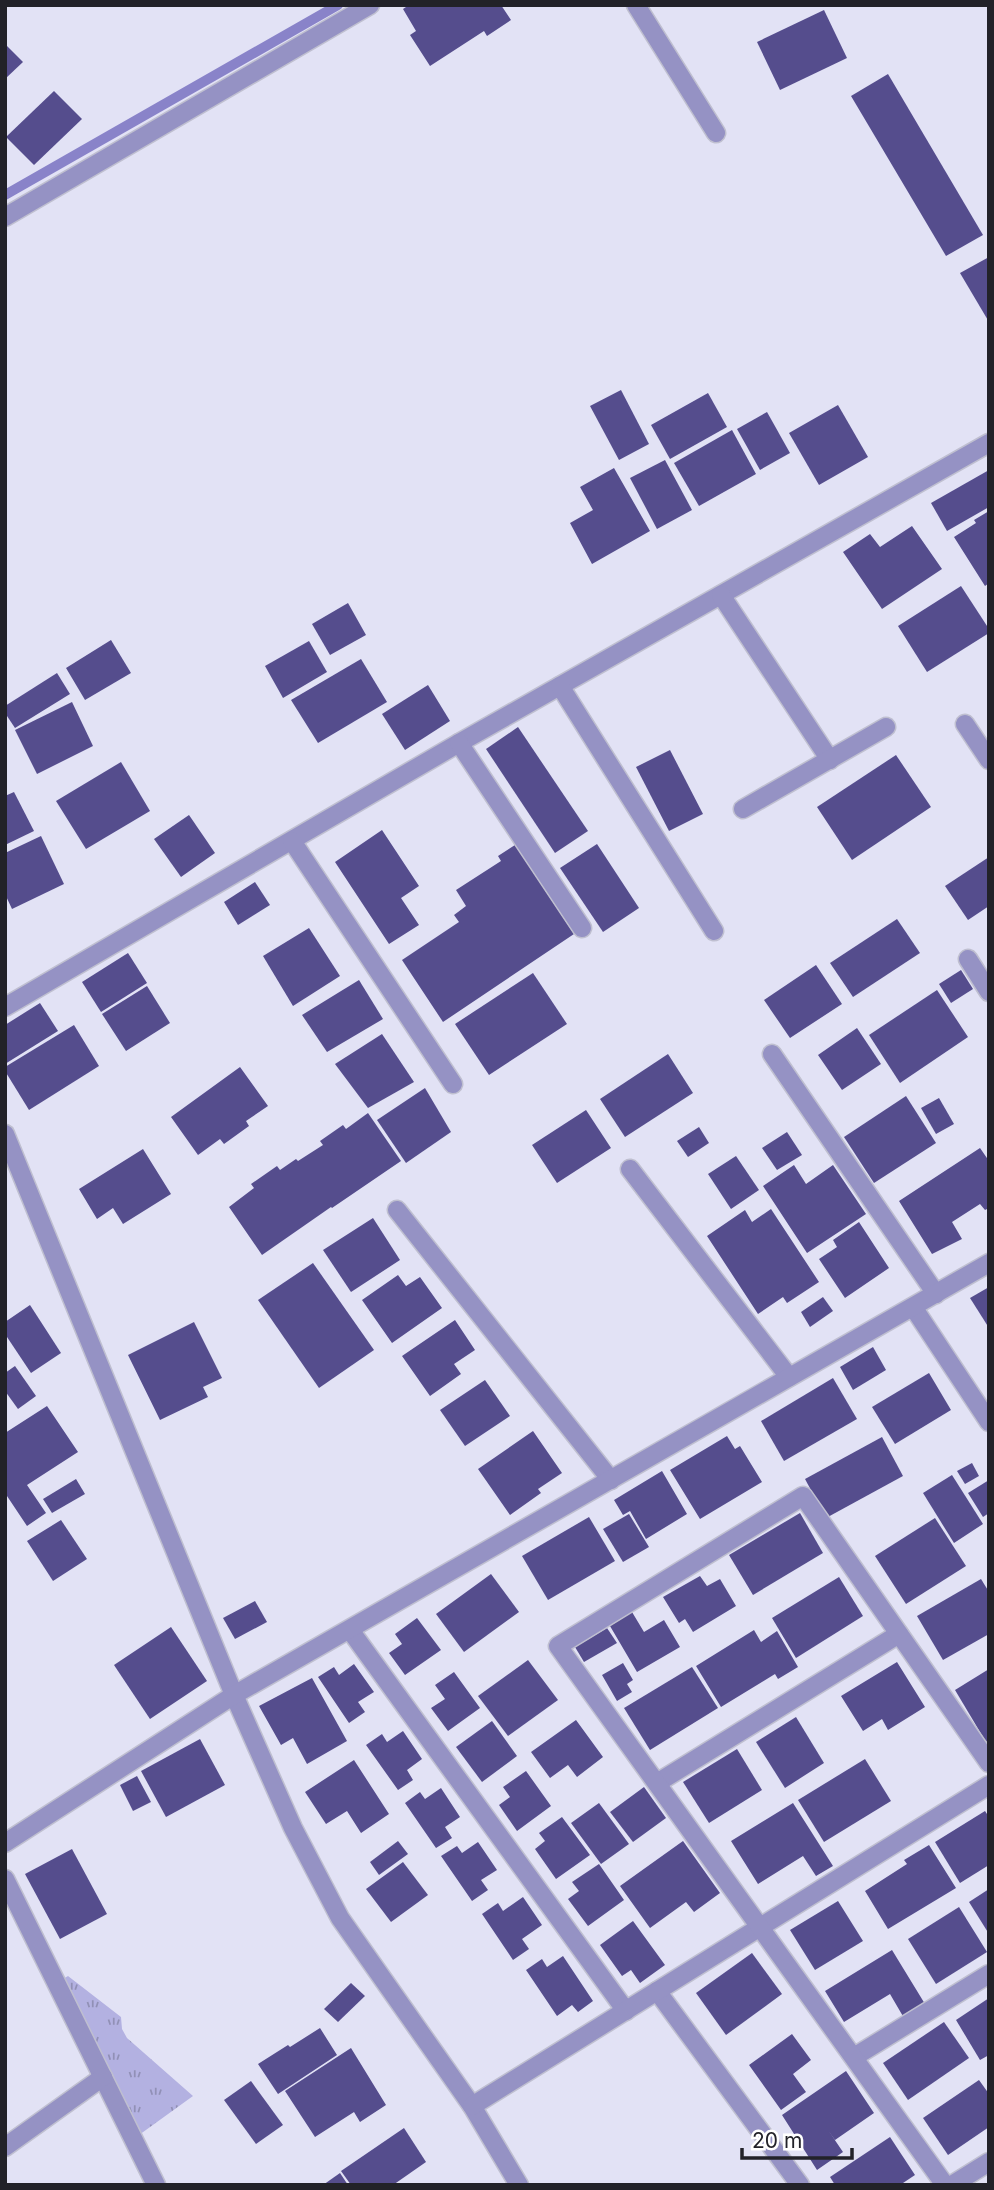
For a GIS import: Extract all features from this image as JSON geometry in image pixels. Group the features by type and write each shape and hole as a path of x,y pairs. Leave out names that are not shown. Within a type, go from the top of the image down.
{"street":[{"path":"5,217 370,5"},
{"path":"636,5 716,134"},
{"path":"5,1007 459,743 989,443"},
{"path":"721,595 830,760"},
{"path":"560,686 714,931"},
{"path":"965,724 989,760"},
{"path":"743,809 886,727"},
{"path":"459,743 582,928"},
{"path":"292,841 453,1084"},
{"path":"968,959 989,992"},
{"path":"772,1054 936,1294"},
{"path":"5,1134 234,1695 293,1828 340,1918 472,2106 519,2185"},
{"path":"631,1169 789,1377"},
{"path":"397,1210 611,1480"},
{"path":"5,1843 234,1695 989,1263"},
{"path":"913,1307 989,1422"},
{"path":"946,2185 558,1646 803,1496 989,1763"},
{"path":"351,1630 626,2011"},
{"path":"657,1783 899,1634"},
{"path":"472,2106 989,1785"},
{"path":"5,1879 156,2185"},
{"path":"854,2057 989,1974"},
{"path":"657,1991 800,2185"},
{"path":"5,2147 103,2077"},
{"path":"952,2185 989,2162"}],"green space":[{"path":"68,1976 121,2017 122,2029 127,2038 193,2096 139,2135 63,1979"}],"building":[{"path":"409,5 501,5 511,20 487,36 484,31 430,66 410,35 416,31 403,9"},
{"path":"824,10 847,58 780,90 757,42"},
{"path":"5,44 23,62 5,79"},
{"path":"888,74 983,235 946,256 851,96"},
{"path":"54,91 82,119 34,165 6,137"},
{"path":"989,257 989,322 960,273"},
{"path":"621,390 649,444 619,460 590,406"},
{"path":"708,393 727,427 670,459 651,425"},
{"path":"838,405 868,457 819,485 789,433"},
{"path":"767,412 790,453 760,470 737,429"},
{"path":"732,430 756,474 699,506 674,463"},
{"path":"665,460 692,510 657,529 630,478"},
{"path":"614,468 650,531 592,564 570,523 593,510 580,487"},
{"path":"989,470 989,507 947,531 931,503"},
{"path":"989,511 989,583 985,586 954,537"},
{"path":"912,526 942,569 882,609 843,552 870,534 880,547"},
{"path":"961,586 989,633 927,672 898,626"},
{"path":"348,603 366,635 330,655 312,624"},
{"path":"111,640 131,673 85,700 66,668"},
{"path":"309,641 327,672 283,698 265,666"},
{"path":"361,659 387,702 318,743 291,700"},
{"path":"57,673 70,694 15,728 5,713 5,706"},
{"path":"428,685 450,721 405,750 382,714"},
{"path":"72,702 93,746 37,774 15,730"},
{"path":"518,727 588,831 555,853 486,749"},
{"path":"670,750 703,814 669,831 636,767"},
{"path":"896,755 931,807 852,860 817,807"},
{"path":"121,762 150,811 86,849 56,801"},
{"path":"14,792 34,831 5,845 5,796"},
{"path":"189,815 215,853 181,877 154,839"},
{"path":"382,830 419,886 401,898 419,925 389,944 335,862"},
{"path":"41,836 64,884 12,909 5,894 5,853"},
{"path":"597,844 639,908 603,932 560,868"},
{"path":"515,845 574,934 443,1022 402,960 459,922 454,915 466,906 456,890 501,861 498,856"},
{"path":"989,857 989,906 968,920 945,886"},
{"path":"255,882 270,905 238,925 224,902"},
{"path":"897,919 920,953 853,997 830,963"},
{"path":"309,928 340,976 293,1006 263,956"},
{"path":"128,953 147,983 101,1012 82,982"},
{"path":"816,965 842,1004 790,1038 764,1000"},
{"path":"961,970 973,989 951,1003 939,984"},
{"path":"533,973 567,1024 489,1075 455,1024"},
{"path":"359,980 383,1019 327,1052 302,1015"},
{"path":"147,986 170,1023 126,1051 102,1014"},
{"path":"937,990 968,1037 900,1083 869,1035"},
{"path":"40,1003 58,1031 5,1064 5,1025"},
{"path":"74,1025 99,1066 29,1110 5,1067"},
{"path":"857,1028 881,1064 842,1090 818,1055"},
{"path":"382,1034 414,1082 368,1108 335,1064"},
{"path":"668,1054 693,1093 625,1137 600,1099"},
{"path":"240,1067 268,1106 246,1121 249,1126 224,1144 220,1139 198,1155 171,1117"},
{"path":"425,1088 451,1132 406,1163 377,1120"},
{"path":"906,1096 936,1143 874,1183 844,1137"},
{"path":"939,1098 954,1124 936,1134 921,1108"},
{"path":"586,1110 611,1148 557,1183 532,1145"},
{"path":"368,1113 401,1161 262,1255 229,1207 254,1188 251,1184 277,1166 280,1170 296,1159 298,1161 323,1145 320,1141 343,1125 346,1129"},
{"path":"699,1127 709,1143 688,1157 677,1141"},
{"path":"787,1132 802,1155 777,1170 762,1148"},
{"path":"980,1148 989,1161 989,1208 985,1210 980,1204 952,1222 962,1239 932,1254 899,1201"},
{"path":"143,1149 171,1194 123,1224 113,1208 97,1219 79,1189"},
{"path":"736,1156 759,1190 731,1209 708,1174"},
{"path":"794,1165 806,1184 833,1165 866,1214 807,1253 763,1186"},
{"path":"771,1209 819,1282 787,1303 783,1297 758,1314 707,1236 745,1210 752,1222"},
{"path":"373,1218 400,1260 351,1292 323,1250"},
{"path":"859,1222 889,1268 845,1298 819,1259 837,1247 833,1240"},
{"path":"313,1263 374,1350 319,1388 258,1300"},
{"path":"398,1275 406,1286 420,1277 442,1308 392,1343 362,1300"},
{"path":"989,1287 989,1328 970,1298"},
{"path":"823,1297 833,1311 810,1327 801,1312"},
{"path":"30,1305 61,1353 31,1373 5,1334 5,1322"},
{"path":"455,1320 475,1350 454,1364 461,1374 430,1396 402,1356"},
{"path":"194,1322 222,1378 203,1387 208,1397 160,1420 128,1355"},
{"path":"873,1347 886,1370 853,1390 840,1367"},
{"path":"15,1366 36,1396 18,1409 5,1391 5,1373"},
{"path":"929,1373 951,1410 895,1444 872,1407"},
{"path":"833,1378 857,1419 784,1461 761,1421"},
{"path":"485,1380 510,1416 465,1446 440,1410"},
{"path":"47,1406 78,1452 27,1485 46,1513 27,1526 5,1493 5,1433"},
{"path":"533,1431 562,1473 538,1489 541,1493 510,1515 478,1469"},
{"path":"727,1436 735,1449 740,1446 762,1482 700,1519 670,1470"},
{"path":"882,1437 903,1476 826,1518 805,1479"},
{"path":"972,1463 979,1476 965,1484 957,1471"},
{"path":"662,1471 687,1514 646,1539 630,1511 623,1515 614,1500"},
{"path":"952,1475 983,1524 954,1543 923,1493"},
{"path":"76,1479 85,1494 52,1513 43,1499"},
{"path":"989,1480 989,1513 983,1517 968,1493"},
{"path":"800,1513 823,1553 753,1595 729,1555"},
{"path":"629,1514 649,1547 623,1562 603,1529"},
{"path":"589,1517 615,1561 548,1600 522,1556"},
{"path":"935,1518 966,1566 906,1604 875,1556"},
{"path":"61,1520 87,1559 53,1581 27,1541"},
{"path":"491,1574 519,1612 464,1652 436,1614"},
{"path":"700,1576 707,1586 720,1579 736,1606 693,1632 685,1619 679,1623 663,1597"},
{"path":"839,1577 863,1616 796,1658 772,1618"},
{"path":"981,1579 989,1592 989,1634 943,1660 917,1616"},
{"path":"255,1601 267,1622 235,1639 223,1618"},
{"path":"632,1612 644,1632 664,1620 680,1647 637,1672 610,1626"},
{"path":"417,1618 441,1650 405,1675 389,1653 402,1644 395,1634"},
{"path":"171,1627 207,1681 150,1719 114,1665"},
{"path":"607,1628 617,1643 584,1662 575,1647"},
{"path":"754,1630 761,1642 777,1631 798,1667 778,1679 775,1674 721,1707 696,1666"},
{"path":"528,1660 558,1700 508,1736 478,1696"},
{"path":"897,1662 925,1707 888,1730 882,1719 863,1731 841,1696"},
{"path":"623,1663 633,1680 627,1684 632,1692 617,1701 602,1675"},
{"path":"354,1664 374,1692 358,1702 365,1712 349,1723 318,1677 334,1667 339,1675"},
{"path":"692,1667 718,1708 650,1750 624,1708"},
{"path":"989,1669 989,1740 986,1742 955,1690"},
{"path":"454,1672 480,1708 448,1731 431,1708 445,1699 435,1685"},
{"path":"312,1678 347,1741 307,1764 293,1738 281,1745 259,1706"},
{"path":"796,1717 824,1763 785,1788 756,1742"},
{"path":"576,1720 603,1757 577,1777 568,1765 550,1778 531,1752"},
{"path":"492,1721 517,1756 482,1782 456,1747"},
{"path":"403,1731 422,1759 407,1770 413,1780 398,1790 366,1745 382,1734 387,1742"},
{"path":"200,1739 225,1785 166,1817 141,1771"},
{"path":"737,1749 762,1790 709,1823 683,1782"},
{"path":"865,1759 891,1801 824,1842 798,1800"},
{"path":"354,1760 389,1814 361,1833 347,1811 326,1824 305,1792"},
{"path":"526,1771 551,1806 517,1831 499,1805 510,1797 503,1787"},
{"path":"137,1776 151,1802 133,1811 120,1785"},
{"path":"644,1787 666,1818 633,1842 610,1812"},
{"path":"441,1788 460,1817 445,1827 452,1838 436,1848 405,1803 420,1792 425,1799"},
{"path":"599,1803 629,1844 601,1864 571,1823"},
{"path":"793,1803 833,1866 816,1876 803,1856 758,1884 731,1841"},
{"path":"985,1811 989,1817 989,1865 960,1883 935,1842"},
{"path":"562,1817 590,1855 556,1879 535,1849 545,1841 539,1833"},
{"path":"398,1841 408,1854 379,1875 370,1862"},
{"path":"683,1841 720,1893 694,1912 686,1902 650,1928 620,1886"},
{"path":"478,1842 497,1870 481,1880 488,1890 472,1901 441,1856 457,1846 462,1853"},
{"path":"929,1845 956,1888 888,1929 865,1891 907,1864 904,1860"},
{"path":"72,1849 107,1914 60,1939 25,1874"},
{"path":"403,1862 428,1895 391,1922 366,1889"},
{"path":"599,1864 624,1900 588,1926 568,1899 579,1891 572,1882"},
{"path":"989,1889 989,1934 969,1902"},
{"path":"523,1897 542,1925 522,1939 529,1949 513,1960 482,1914 498,1903 503,1911"},
{"path":"838,1901 863,1941 815,1970 790,1930"},
{"path":"959,1907 987,1952 936,1984 908,1939"},
{"path":"633,1921 665,1965 640,1983 631,1970 622,1976 600,1945"},
{"path":"892,1950 925,2004 904,2018 890,1994 844,2022 825,1991"},
{"path":"752,1953 782,1994 726,2035 696,1993"},
{"path":"563,1956 593,2001 578,2012 572,2005 557,2016 526,1970 542,1959 547,1967"},
{"path":"351,1983 365,1996 338,2022 324,2009"},
{"path":"989,1998 989,2055 980,2060 956,2020"},
{"path":"944,2022 969,2058 908,2100 883,2063"},
{"path":"320,2028 337,2055 278,2094 258,2064"},
{"path":"792,2034 811,2060 793,2074 806,2092 781,2110 749,2065"},
{"path":"351,2048 386,2105 360,2122 354,2112 315,2137 285,2091"},
{"path":"846,2071 874,2113 835,2140 828,2130 843,2152 817,2170 782,2115"},
{"path":"979,2080 989,2094 989,2127 948,2155 923,2118"},
{"path":"251,2081 283,2125 256,2144 224,2100"},
{"path":"404,2128 426,2162 393,2185 351,2185 341,2171"},
{"path":"890,2137 915,2175 900,2185 835,2185 830,2177"},
{"path":"340,2173 348,2185 323,2185"}],"waterway":[{"path":"5,195 338,5"}]}
